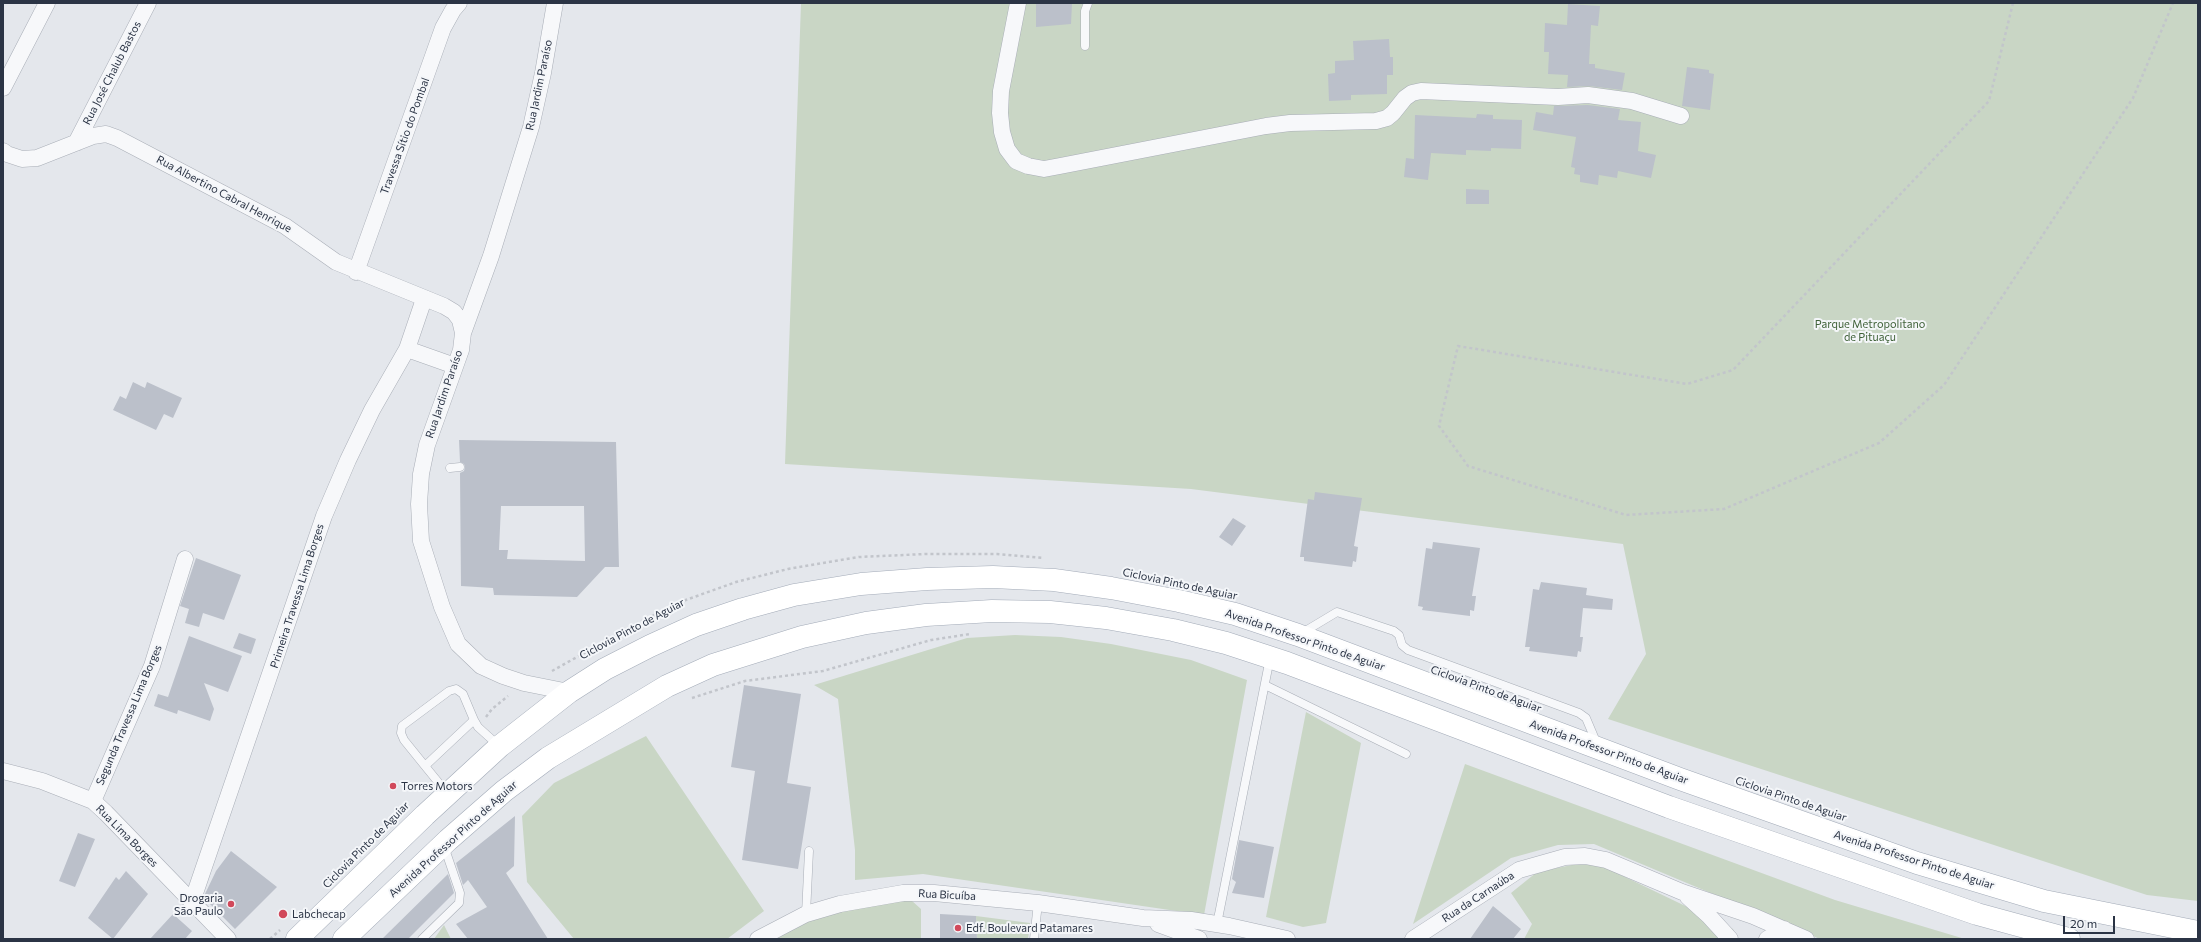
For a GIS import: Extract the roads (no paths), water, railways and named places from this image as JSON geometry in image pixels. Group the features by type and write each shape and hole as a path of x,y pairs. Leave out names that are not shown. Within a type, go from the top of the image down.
{"main road":[{"name":"Avenida Professor Pinto de Aguiar","path":"289,934 500,746 569,692 605,669 650,646 696,625 743,609 794,596 861,584 913,580 993,577 1054,580 1111,588 1179,600 1235,614 1298,635 1599,748 1910,860 2044,901 2198,932"},
{"name":"Avenida Professor Pinto de Aguiar","path":"344,939 443,845 504,791 548,758 610,719 667,686 692,674 749,653 802,636 866,623 926,615 992,611 1050,612 1106,618 1173,630 1226,643 1270,658 1669,807 1977,914 2068,939"}],"street":[{"path":"4,82 48,3"},
{"name":"Rua José Chalub Bastos","path":"76,143 148,3"},
{"name":"Travessa Sítio do Pombal","path":"356,272 443,28 453,10 459,3"},
{"name":"Rua Jardim Paraíso","path":"555,3 543,73 531,127 491,256 463,333 461,350 433,424 421,474 419,504 422,541 442,607 458,644 481,666 524,683 569,692"},
{"path":"1018,3 1001,92 1000,113 1002,132 1007,149 1016,161 1028,166 1044,169 1266,126 1290,123 1376,121 1386,118 1408,95 1421,91 1558,97 1588,95 1632,101 1681,116"},
{"name":"Rua Albertino Cabral Henrique","path":"3,151 7,154 22,159 37,158 76,143 106,134 117,138 278,222 336,262 356,272 454,312 460,320 463,333"},
{"name":"Primeira Travessa Lima Borges","path":"192,902 324,516 348,460 372,410 407,349 424,299"},
{"path":"407,349 455,366"},
{"name":"Segunda Travessa Lima Borges","path":"93,801 152,666 185,559"},
{"name":"Rua Lima Borges","path":"3,771 42,781 93,801 106,812 228,939"},
{"name":"Rua da Carnaúba","path":"1413,939 1519,870 1565,858 1585,856 1606,860 1682,892 1754,916 1806,939"},
{"name":"Rua da Carnaúba","path":"1682,892 1709,916 1730,939"},
{"name":"Rua Bicuíba","path":"758,939 806,914 847,903 903,893 934,893 1038,903 1143,918 1191,920 1217,924 1285,939"},
{"name":"Rua Bicuíba","path":"1143,918 1199,939"},
{"path":"1767,939 1784,929"}],"lane":[{"path":"1085,46 1085,11 1088,3"},
{"path":"450,468 460,467"},
{"path":"1298,635 1337,612 1394,631 1399,635 1402,645 1408,650 1579,713 1586,718 1599,748"},
{"path":"1217,924 1270,658"},
{"path":"1265,684 1406,754"},
{"path":"447,794 404,740 401,733 402,726 449,691 456,690 463,694 476,724 500,746"},
{"path":"425,766 476,724"},
{"path":"422,939 459,903 460,893 443,845"},
{"path":"806,914 809,851"},
{"path":"1034,939 1038,903"}],"place":[{"name":"Torres Motors","path":"393,786"},
{"name":"Drogaria São Paulo","path":"231,904"},
{"name":"Labchecap","path":"283,914"},
{"name":"Edf. Boulevard Patamares","path":"958,928"}],"park label":[{"name":"Parque Metropolitano de Pituaçu","path":"1870,330"}]}
